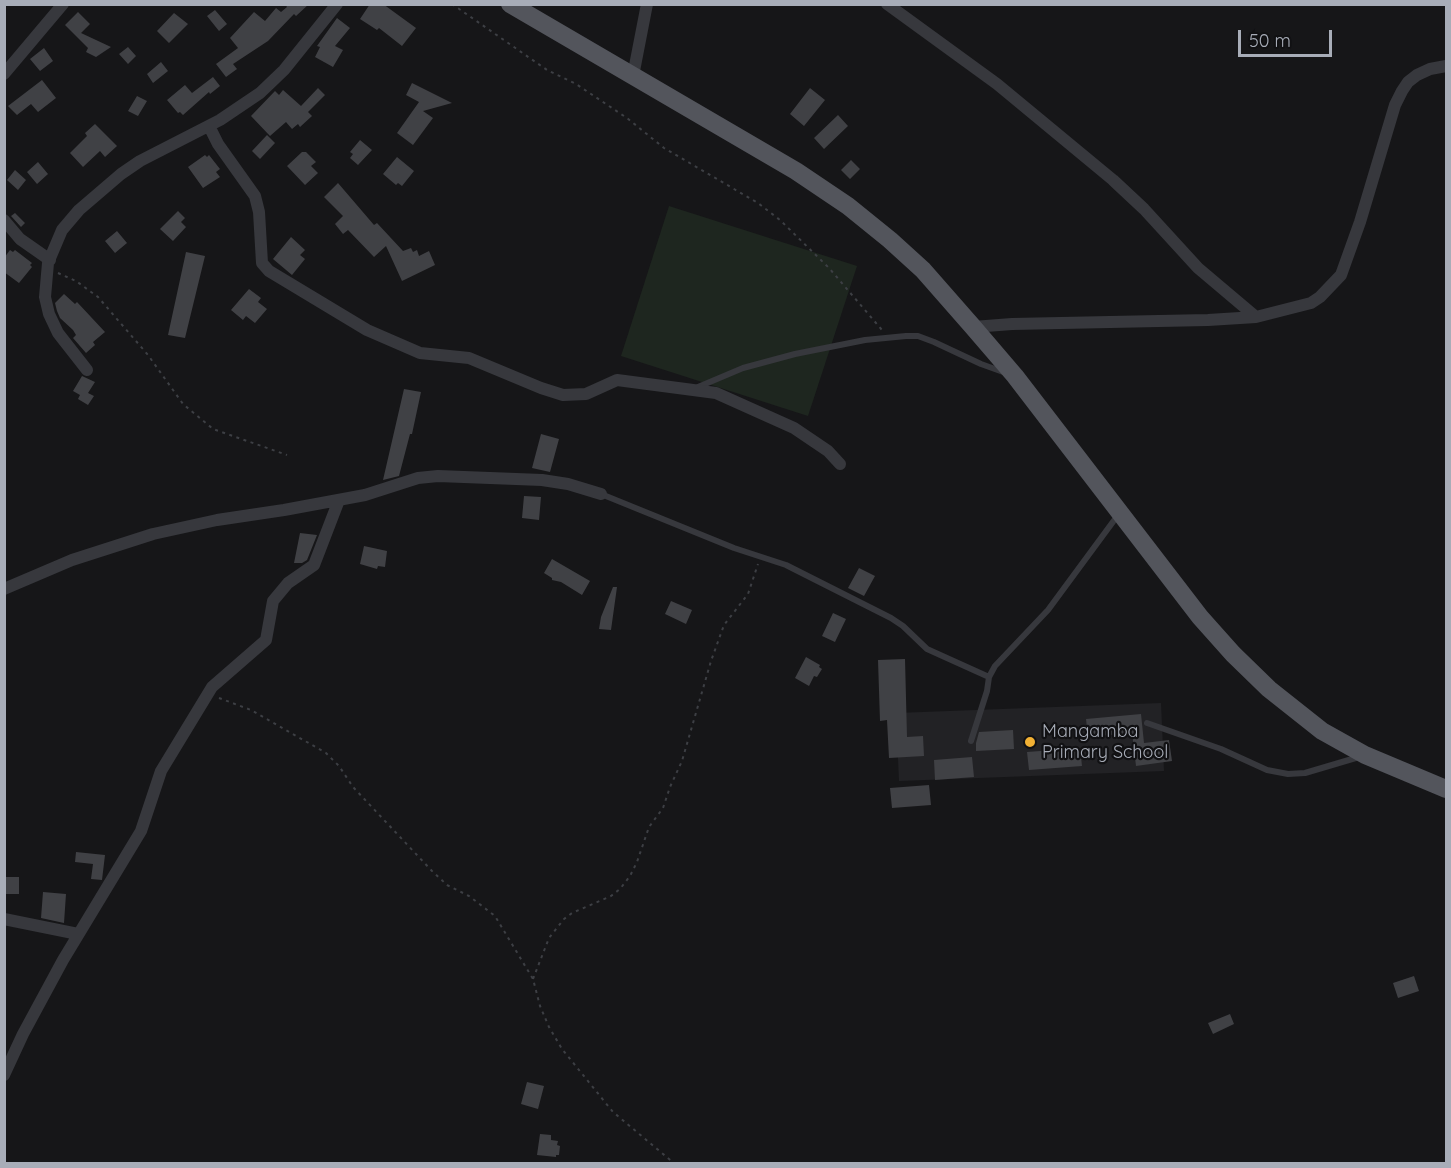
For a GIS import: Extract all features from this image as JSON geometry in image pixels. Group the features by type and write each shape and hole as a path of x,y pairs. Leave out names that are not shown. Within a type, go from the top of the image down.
{"main road":[{"path":"510,4 796,171 848,206 923,270 974,327 1015,376 1173,583 1233,654 1269,689 1322,730 1365,754 1446,789"}],"street":[{"path":"4,74 63,4"},
{"path":"87,370 58,333 49,314 45,297 48,264 62,230 69,220 107,184 140,161 241,107 268,85 300,51 337,4"},
{"path":"633,76 647,4"},
{"path":"887,4 997,84 1113,180 1144,209 1198,268 1256,317"},
{"path":"974,327 1256,317 1311,303 1341,275 1395,105 1402,91 1417,75 1430,69 1446,66"},
{"path":"209,126 218,144 255,196 259,212 262,263 268,271 368,330 420,353 469,358 552,393 563,395 586,394 617,380 716,393 794,428 828,451 840,464"},
{"path":"4,220 20,239 48,264"},
{"path":"4,589 72,560 153,534 217,520 365,495 418,478 438,476 542,480 568,484 601,494"},
{"path":"4,1075 35,1011 78,934 131,850 147,818 161,771 207,694 232,668 266,640 273,601 288,583 314,565 339,500"},
{"path":"4,919 78,934"}],"lane":[{"path":"695,389 743,368 778,358 888,337 918,336 1015,376"},
{"path":"601,494 734,548 786,565 891,618 927,649 989,677"},
{"path":"971,741 987,691 989,677 1003,656 1048,610 1120,513"},
{"path":"1147,723 1221,749 1267,770 1288,774 1305,773 1365,754"}],"path":[{"path":"452,4 547,70 576,84 627,118 664,148 758,203 780,220 829,268 888,337"},
{"path":"48,264 98,297 148,355 183,404 213,429 287,455"},
{"path":"533,980 549,938 564,919 572,913 611,896 630,876 649,827 663,808 682,761 724,625 748,594 761,556"},
{"path":"207,694 251,710 326,753 339,766 353,787 432,871 447,885 469,896 495,916 533,980 540,1006 562,1049 613,1112 675,1164"}],"shaded area":[{"path":"669,206 857,266 808,416 621,356"},
{"name":"Mangamba Primary School","path":"1161,703 1164,771 899,781 896,713"}],"building":[{"path":"285,4 309,4 296,16 294,14 268,41 233,64 237,69 226,77 216,64 238,48 230,38 254,12 265,21 276,8 281,12 287,7"},
{"path":"370,4 383,4 416,28 402,46 379,28 377,30 360,19"},
{"path":"215,10 227,24 219,31 207,16"},
{"path":"78,12 90,24 81,33 111,47 96,57 86,52 88,48 65,25"},
{"path":"174,13 188,24 169,43 157,31"},
{"path":"337,18 350,28 335,46 343,50 333,67 315,57 320,47 317,46"},
{"path":"128,47 136,56 128,64 119,54"},
{"path":"44,48 53,61 40,71 30,59"},
{"path":"161,62 168,71 153,83 147,74"},
{"path":"213,77 220,86 210,94 209,92 183,115 178,113 167,100 185,85 192,93"},
{"path":"42,80 56,98 38,112 31,104 17,115 8,106"},
{"path":"412,83 452,103 423,111 433,118 413,145 397,133 419,102 406,95"},
{"path":"318,88 325,95 308,112 312,116 300,127 298,124 292,129 286,122 270,136 251,116 275,91 279,95 283,90 301,106"},
{"path":"810,88 825,100 804,126 790,114"},
{"path":"137,96 147,101 138,116 128,111"},
{"path":"838,115 848,126 824,149 814,138"},
{"path":"95,124 117,146 105,157 100,151 83,167 70,153"},
{"path":"267,135 275,143 260,159 252,151"},
{"path":"360,140 372,150 358,165 350,158 353,154 350,152"},
{"path":"302,152 306,152 316,162 311,166 318,173 305,185 287,166"},
{"path":"205,155 207,157 209,155 220,169 216,172 220,177 203,188 188,167"},
{"path":"397,157 414,171 402,186 398,183 396,185 383,174"},
{"path":"851,160 860,169 850,179 841,170"},
{"path":"38,162 48,174 37,184 27,172"},
{"path":"15,170 26,180 18,190 7,180"},
{"path":"338,183 374,225 377,223 403,251 411,248 413,252 417,250 419,256 429,251 435,265 402,281 386,246 374,257 348,230 343,234 335,224 343,216 324,197"},
{"path":"178,211 185,218 181,222 186,227 173,241 160,229"},
{"path":"15,213 25,223 21,227 11,216"},
{"path":"117,231 127,243 115,253 105,241"},
{"path":"291,237 305,250 300,255 305,259 292,275 273,259"},
{"path":"10,250 13,252 15,250 32,263 30,265 32,267 19,283 4,272 4,258"},
{"path":"186,252 205,256 185,338 168,335"},
{"path":"249,289 261,298 258,302 267,309 255,323 246,316 243,320 231,310"},
{"path":"64,294 75,304 77,302 105,332 93,342 95,345 86,353 73,338 76,335 73,330 60,318 57,311 55,303"},
{"path":"82,376 95,382 88,393 94,396 88,405 78,399 80,395 73,391"},
{"path":"404,389 421,392 412,434 410,434 399,476 383,480"},
{"path":"541,434 559,439 550,472 532,468"},
{"path":"524,496 541,497 539,520 522,518"},
{"path":"300,533 317,535 307,560 294,563"},
{"path":"364,546 387,551 385,567 378,566 377,569 360,564"},
{"path":"552,559 590,581 582,595 561,582 552,580 544,573"},
{"path":"859,568 875,576 864,596 848,588"},
{"path":"613,587 617,587 611,630 599,629 601,617"},
{"path":"671,601 692,610 686,624 665,614"},
{"path":"833,613 846,619 835,642 822,636"},
{"path":"806,657 820,665 822,669 817,677 814,676 809,686 795,678"},
{"path":"905,659 907,737 923,736 924,756 889,758 887,720 880,721 878,660"},
{"path":"1141,714 1144,743 1169,740 1172,761 1136,766 1132,733 1088,737 1086,719"},
{"path":"1013,730 1014,749 976,751 979,732"},
{"path":"1080,748 1082,766 1029,770 1027,752"},
{"path":"972,757 974,777 935,780 934,760"},
{"path":"929,785 931,805 892,808 890,788"},
{"path":"76,852 105,855 102,880 91,879 93,864 75,862"},
{"path":"4,877 19,877 19,894 4,894"},
{"path":"43,892 66,894 64,923 41,918"},
{"path":"1414,976 1419,991 1398,998 1393,983"},
{"path":"1230,1014 1234,1024 1213,1034 1208,1023"},
{"path":"527,1082 544,1086 538,1109 521,1104"},
{"path":"540,1134 551,1135 551,1140 558,1141 559,1155 556,1157 537,1155"}],"place":[{"name":"Mangamba Primary School","path":"1030,742"}]}
